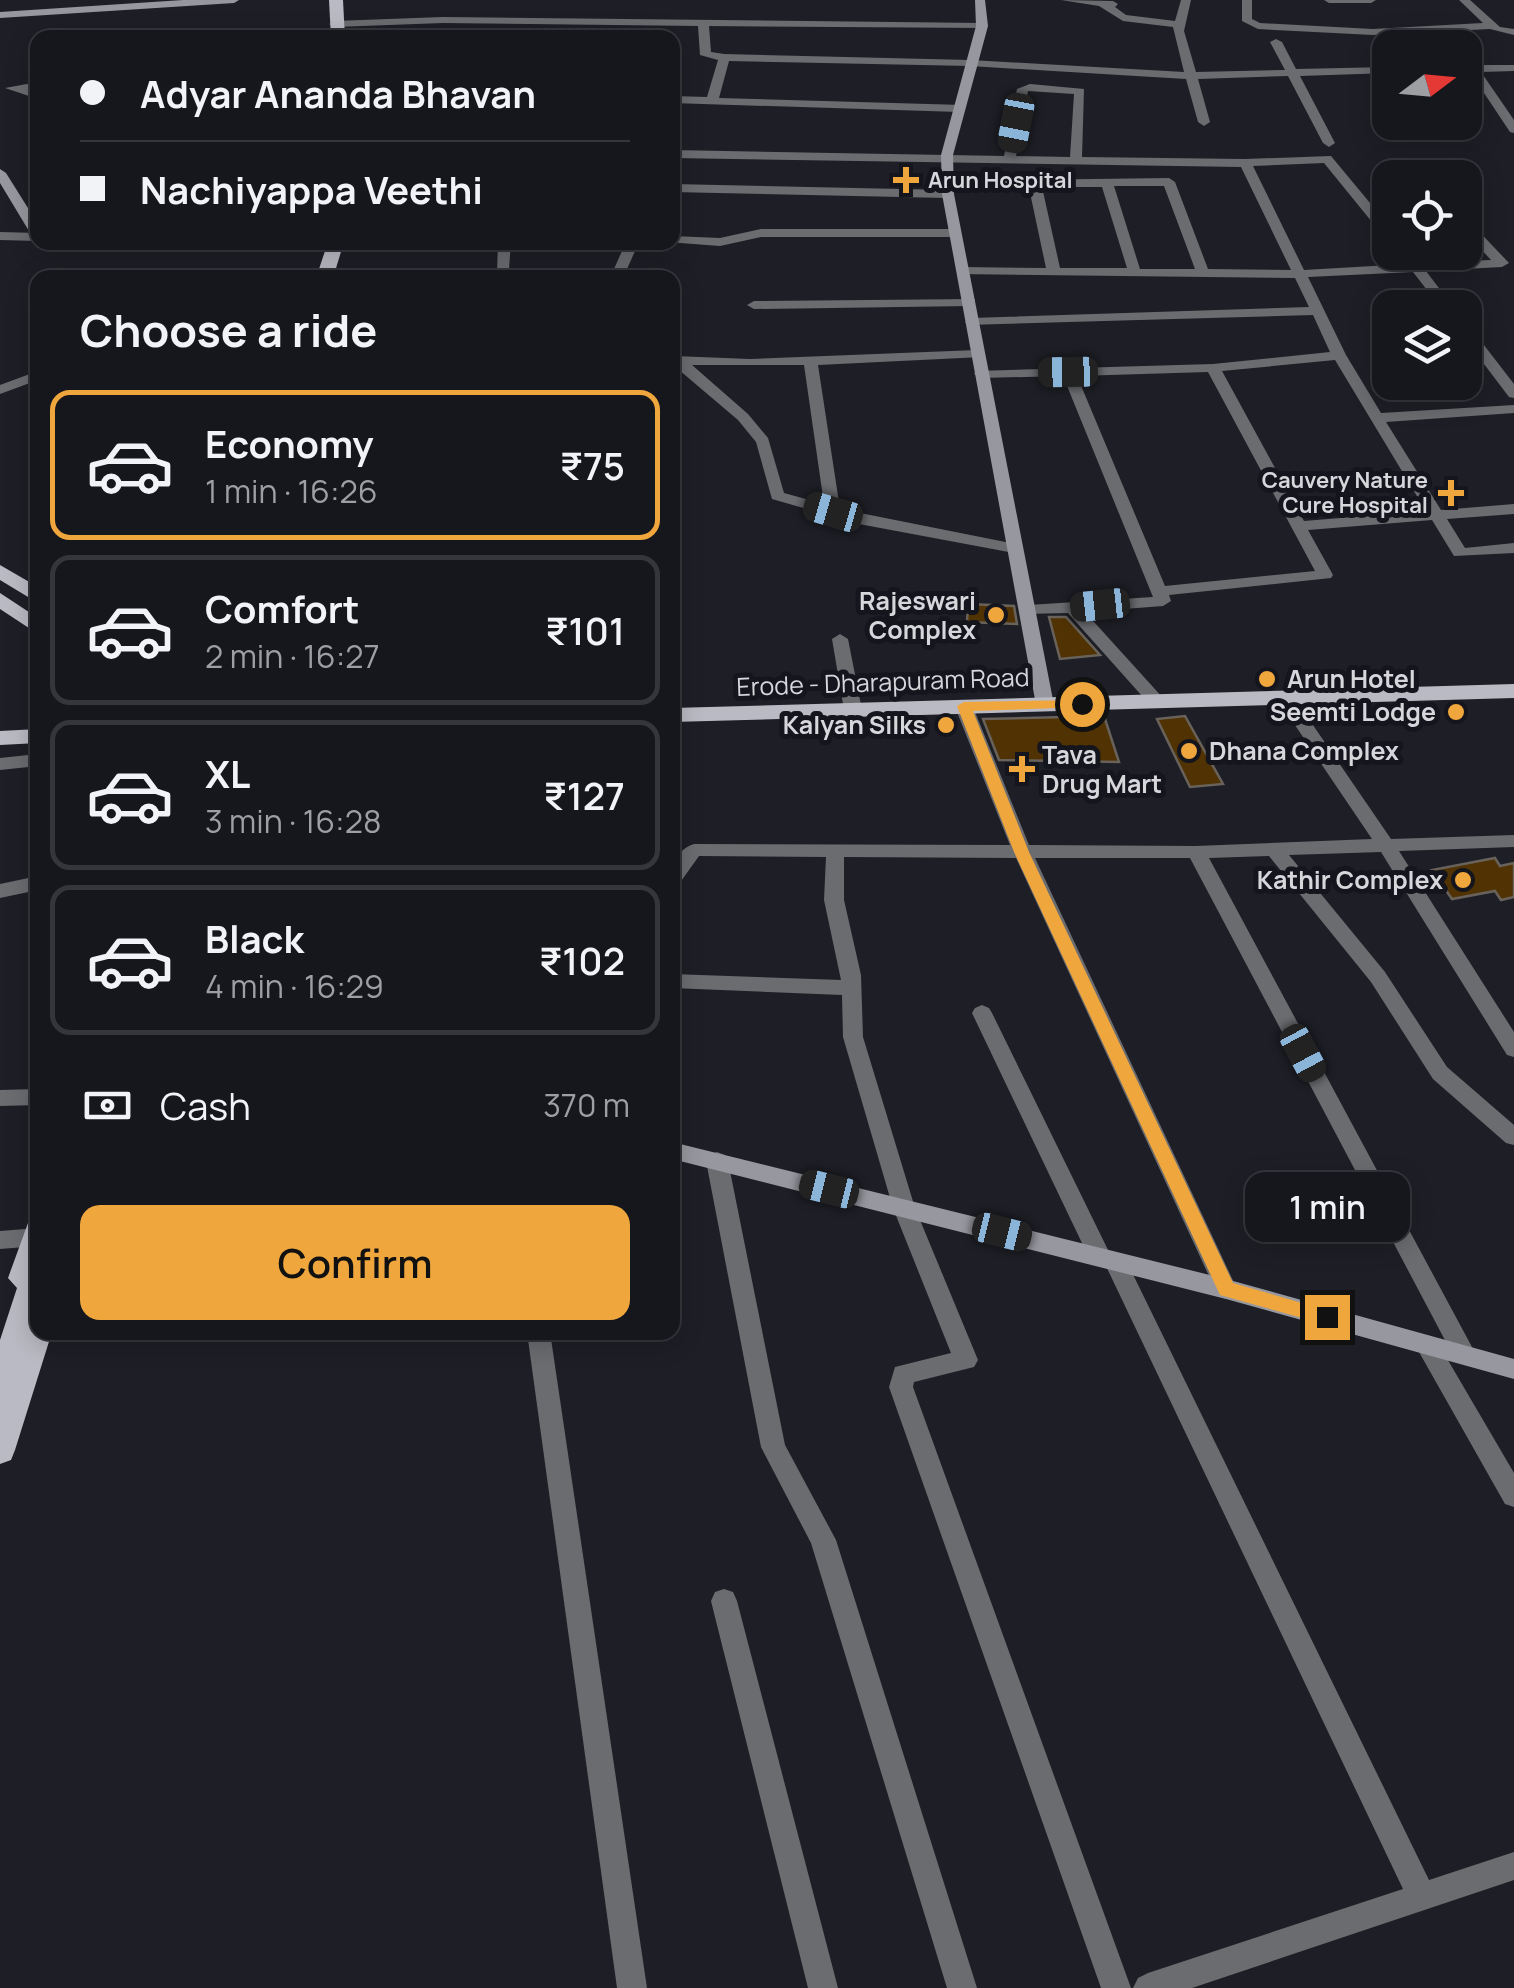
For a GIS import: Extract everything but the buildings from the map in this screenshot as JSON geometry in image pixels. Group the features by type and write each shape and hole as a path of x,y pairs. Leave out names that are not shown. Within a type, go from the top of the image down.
{"main road":[{"path":"336,0 337,30"},
{"path":"0,562 30,583"},
{"path":"0,571 30,592"},
{"path":"0,583 30,604"},
{"path":"0,599 30,622"},
{"name":"Erode - Dharapuram Road","path":"680,715 1514,691"},
{"path":"0,729 30,727"},
{"path":"0,738 30,736"},
{"path":"0,1344 30,1263"},
{"path":"0,1386 30,1271"},
{"path":"0,1422 30,1330"},
{"path":"0,1450 35,1340"}],"street":[{"path":"0,15 45,6 234,0"},
{"path":"980,0 982,26 947,155 948,189 953,233 970,302 976,354 1045,706"},
{"path":"1066,0 1116,4 1118,0"},
{"path":"1186,0 1178,31 1204,122"},
{"path":"1246,0 1247,21 1258,26 1373,32 1492,26"},
{"path":"1329,0 1366,0"},
{"path":"1470,0 1492,26 1514,32"},
{"path":"1102,3 1123,18 1180,25"},
{"path":"343,30 404,20 510,20 578,15 982,26"},
{"path":"404,20 406,30"},
{"path":"510,20 513,30"},
{"path":"703,21 706,54 724,57 970,63 1190,76 1372,74"},
{"path":"1276,42 1329,143"},
{"path":"712,101 724,57"},
{"path":"1482,66 1514,68"},
{"path":"1482,84 1514,129"},
{"path":"5,89 30,86"},
{"path":"1010,157 1023,89 1030,87 1080,91 1076,160"},
{"path":"5,89 30,94"},
{"path":"680,100 958,108"},
{"path":"680,154 947,155 1245,163 1327,159 1372,213"},
{"path":"1245,163 1340,356 1460,553 1514,548"},
{"path":"0,173 30,223"},
{"path":"680,188 948,189 1169,182 1203,274"},
{"path":"1036,184 1054,272"},
{"path":"1107,184 1136,274"},
{"path":"680,240 720,242 760,233 953,233"},
{"path":"0,236 30,236"},
{"path":"1482,242 1514,274"},
{"path":"1482,264 1502,263"},
{"path":"963,270 1297,274 1377,270"},
{"path":"1419,270 1434,290"},
{"path":"754,305 970,302"},
{"path":"972,322 1316,311"},
{"path":"1482,352 1513,391"},
{"path":"680,360 811,362 976,354"},
{"path":"981,374 1213,368 1340,356"},
{"path":"811,362 833,512"},
{"path":"680,364 743,418 762,442 777,496 833,512 1014,548"},
{"path":"1159,591 1325,575 1213,368"},
{"path":"1029,610 1163,601 1068,372"},
{"path":"0,390 30,378"},
{"path":"1376,418 1514,410"},
{"path":"1299,526 1514,509"},
{"path":"1072,608 1157,702"},
{"path":"840,639 853,710"},
{"path":"1285,696 1387,847 1514,1049"},
{"path":"964,706 1022,852 1226,1289"},
{"path":"0,764 30,761"},
{"path":"680,849 1196,852 1514,841"},
{"path":"680,868 694,850"},
{"path":"1274,850 1378,977 1440,1073 1514,1137"},
{"path":"835,852 834,900 851,988 853,1037 904,1208 966,1360 903,1374 901,1387 1116,1988"},
{"path":"1196,852 1464,1354"},
{"path":"0,891 30,885"},
{"path":"680,980 851,988"},
{"path":"982,1013 1422,1897"},
{"path":"0,1098 30,1097"},
{"path":"680,1152 1226,1289 1514,1369"},
{"path":"717,1162 773,1447 824,1540 962,1988"},
{"path":"0,1240 30,1243"},
{"path":"539,1340 632,1988"},
{"path":"1427,1346 1514,1496"},
{"path":"724,1600 823,1988"},
{"path":"1148,1988 1514,1866"}],"place":[{"name":"Arun Hospital","path":"906,180"},
{"name":"Cauvery Nature Cure Hospital","path":"1451,493"},
{"name":"Rajeswari Complex","path":"996,615"},
{"name":"Arun Hotel","path":"1267,679"},
{"name":"Seemti Lodge","path":"1456,712"},
{"name":"Kalyan Silks","path":"946,725"},
{"name":"Dhana Complex","path":"1189,751"},
{"name":"Tava Drug Mart","path":"1022,769"},
{"name":"Kathir Complex","path":"1463,880"}],"route":[{"path":"1082,704 964,706 1022,852 1226,1289 1327,1317"}]}
